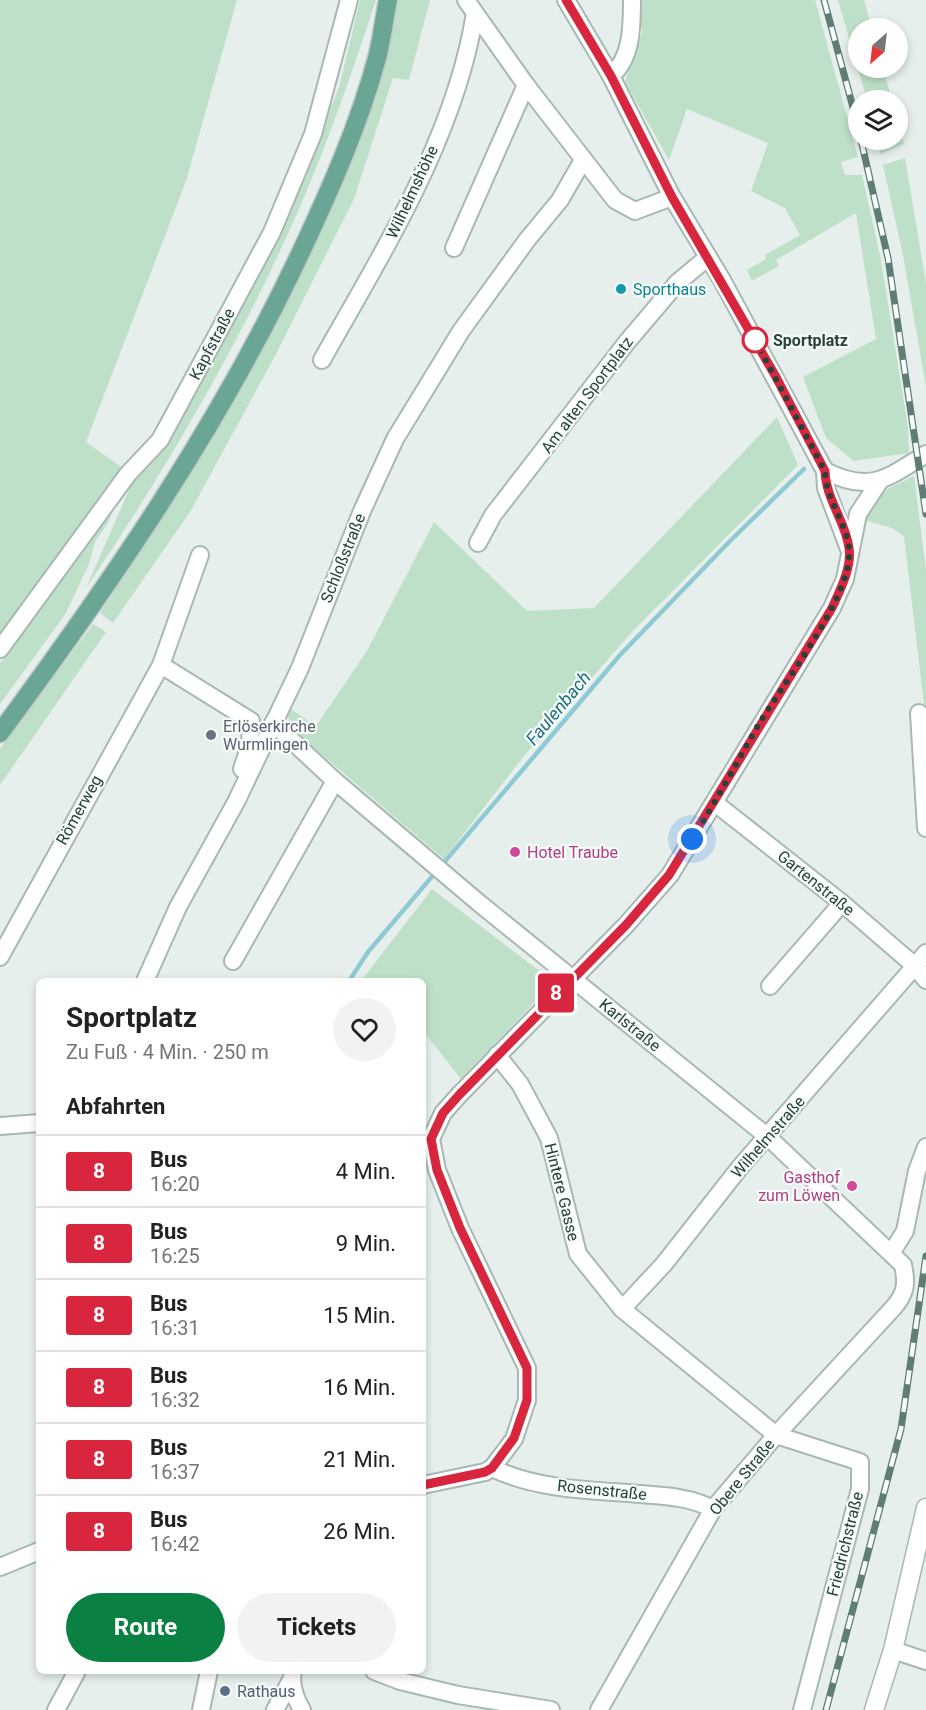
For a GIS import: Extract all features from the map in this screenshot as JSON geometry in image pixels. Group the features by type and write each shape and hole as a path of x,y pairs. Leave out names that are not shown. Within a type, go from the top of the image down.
{"main road":[{"path":"0,733 93,605 164,501 243,368 290,276 328,190 377,57 388,0"}],"street":[{"name":"Kapfstraße","path":"0,649 128,474 160,440 225,320 272,232 313,134 349,0"},
{"path":"566,0 611,76 672,197 708,257 825,471 826,488 849,549"},
{"path":"611,76 619,69 633,31 632,0"},
{"name":"Wilhelmshöhe","path":"471,7 526,85"},
{"name":"Wilhelmshöhe","path":"322,360 412,195 471,42 471,7"},
{"path":"454,248 526,85 615,200 635,211 672,197"},
{"name":"Schloßstraße","path":"146,978 178,908 236,802 300,668 362,511 395,439 461,331 527,240 560,200 583,160"},
{"name":"Am alten Sportplatz","path":"478,543 493,515 627,342 677,283 708,257"},
{"path":"426,1484 485,1472 492,1468 514,1438 527,1400 527,1368 460,1228 437,1170 431,1139 443,1113 571,978 626,925 669,875 832,608 844,579 858,514 879,482 926,454"},
{"path":"825,471 857,482 879,482"},
{"name":"Römerweg","path":"0,957 160,665 200,555"},
{"path":"160,665 251,722 250,745 241,770 236,802"},
{"path":"919,713 926,828"},
{"name":"Karlstraße","path":"273,723 335,781 571,978 768,1137 898,1259"},
{"path":"233,961 335,781"},
{"name":"Gartenstraße","path":"715,803 842,903 921,973"},
{"path":"770,986 842,903"},
{"path":"921,973 926,953"},
{"name":"Wilhelmstraße","path":"622,1309 664,1264 741,1166 921,973"},
{"name":"Hintere Gasse","path":"496,1056 520,1084 549,1138 578,1254 622,1309 776,1435"},
{"path":"0,1126 36,1123"},
{"path":"898,1259 917,1170 926,1147"},
{"name":"Obere Straße","path":"599,1710 713,1509 776,1435 903,1296 906,1282 898,1259"},
{"name":"Friedrichstraße","path":"776,1435 860,1462 860,1489 802,1710"},
{"name":"Rosenstraße","path":"492,1468 530,1482 698,1501 713,1509"},
{"path":"874,1710 893,1650 926,1508"},
{"path":"0,1567 36,1552"},
{"path":"893,1650 926,1661"},
{"path":"56,1710 75,1674"},
{"path":"201,1710 208,1674"},
{"path":"382,1674 400,1681 450,1693 551,1710"},
{"path":"275,1710 292,1676"},
{"path":"292,1676 296,1699 302,1710"}],"green space":[{"path":"0,0 237,0 186,181 86,442 123,468 0,637"},
{"path":"360,0 376,0 330,131 277,258 228,355 174,451 86,588 133,481 172,436 260,274 305,175 340,84"},
{"path":"397,0 430,0 409,80 393,78 354,199 275,356 190,512 113,623 100,613 207,448 327,218 378,82"},
{"path":"638,0 815,0 848,120 848,150 856,150 858,157 841,162 845,175 862,175 881,260 908,427 909,453 854,461 826,438 803,377 876,339 856,213 776,260 779,266 752,281 747,270 766,259 765,255 800,235 785,208 751,191 768,143 687,109 669,160 625,82 642,33"},
{"path":"838,0 864,0 869,18 848,18 848,34"},
{"path":"861,78 886,78 889,90 864,90"},
{"path":"905,158 926,283 926,387 903,255 883,165"},
{"path":"777,417 798,465 630,634 524,756 444,859 293,730 288,717 289,708 316,726 367,651 434,522 527,611 594,608"},
{"path":"914,476 926,570 926,721 904,536 892,528 864,520 881,492"},
{"path":"115,503 109,521 95,542 89,564 66,613 0,704 0,663"},
{"path":"93,624 106,632 0,785 0,749"},
{"path":"432,889 554,982 461,1079 426,1035 426,978 363,978"}],"waterway":[{"name":"Faulenbach","path":"351,978 368,952 620,655 730,541 804,469"}],"railway":[{"path":"824,0 848,90"},
{"path":"863,150 888,258 926,514"},
{"path":"826,1710 901,1429 926,1256"}],"bus line":[{"name":"8","path":"426,1484 485,1472 492,1468 514,1438 527,1400 527,1368 460,1228 437,1170 431,1139 443,1113 460,1094 571,978 626,925 669,875 832,608 844,579 849,549 826,488 825,471 722,280 672,197 611,76 566,0"}],"place":[{"name":"Sporthaus","path":"621,289"},
{"name":"Sportplatz","path":"755,340"},
{"name":"Erlöserkirche Wurmlingen","path":"211,735"},
{"name":"Hotel Traube","path":"515,852"},
{"name":"Gasthof zum Löwen","path":"852,1186"},
{"name":"Rathaus","path":"225,1691"}],"route":[{"path":"692,839 757,728 832,608 844,579 849,549 826,488 825,471 755,340"}]}
